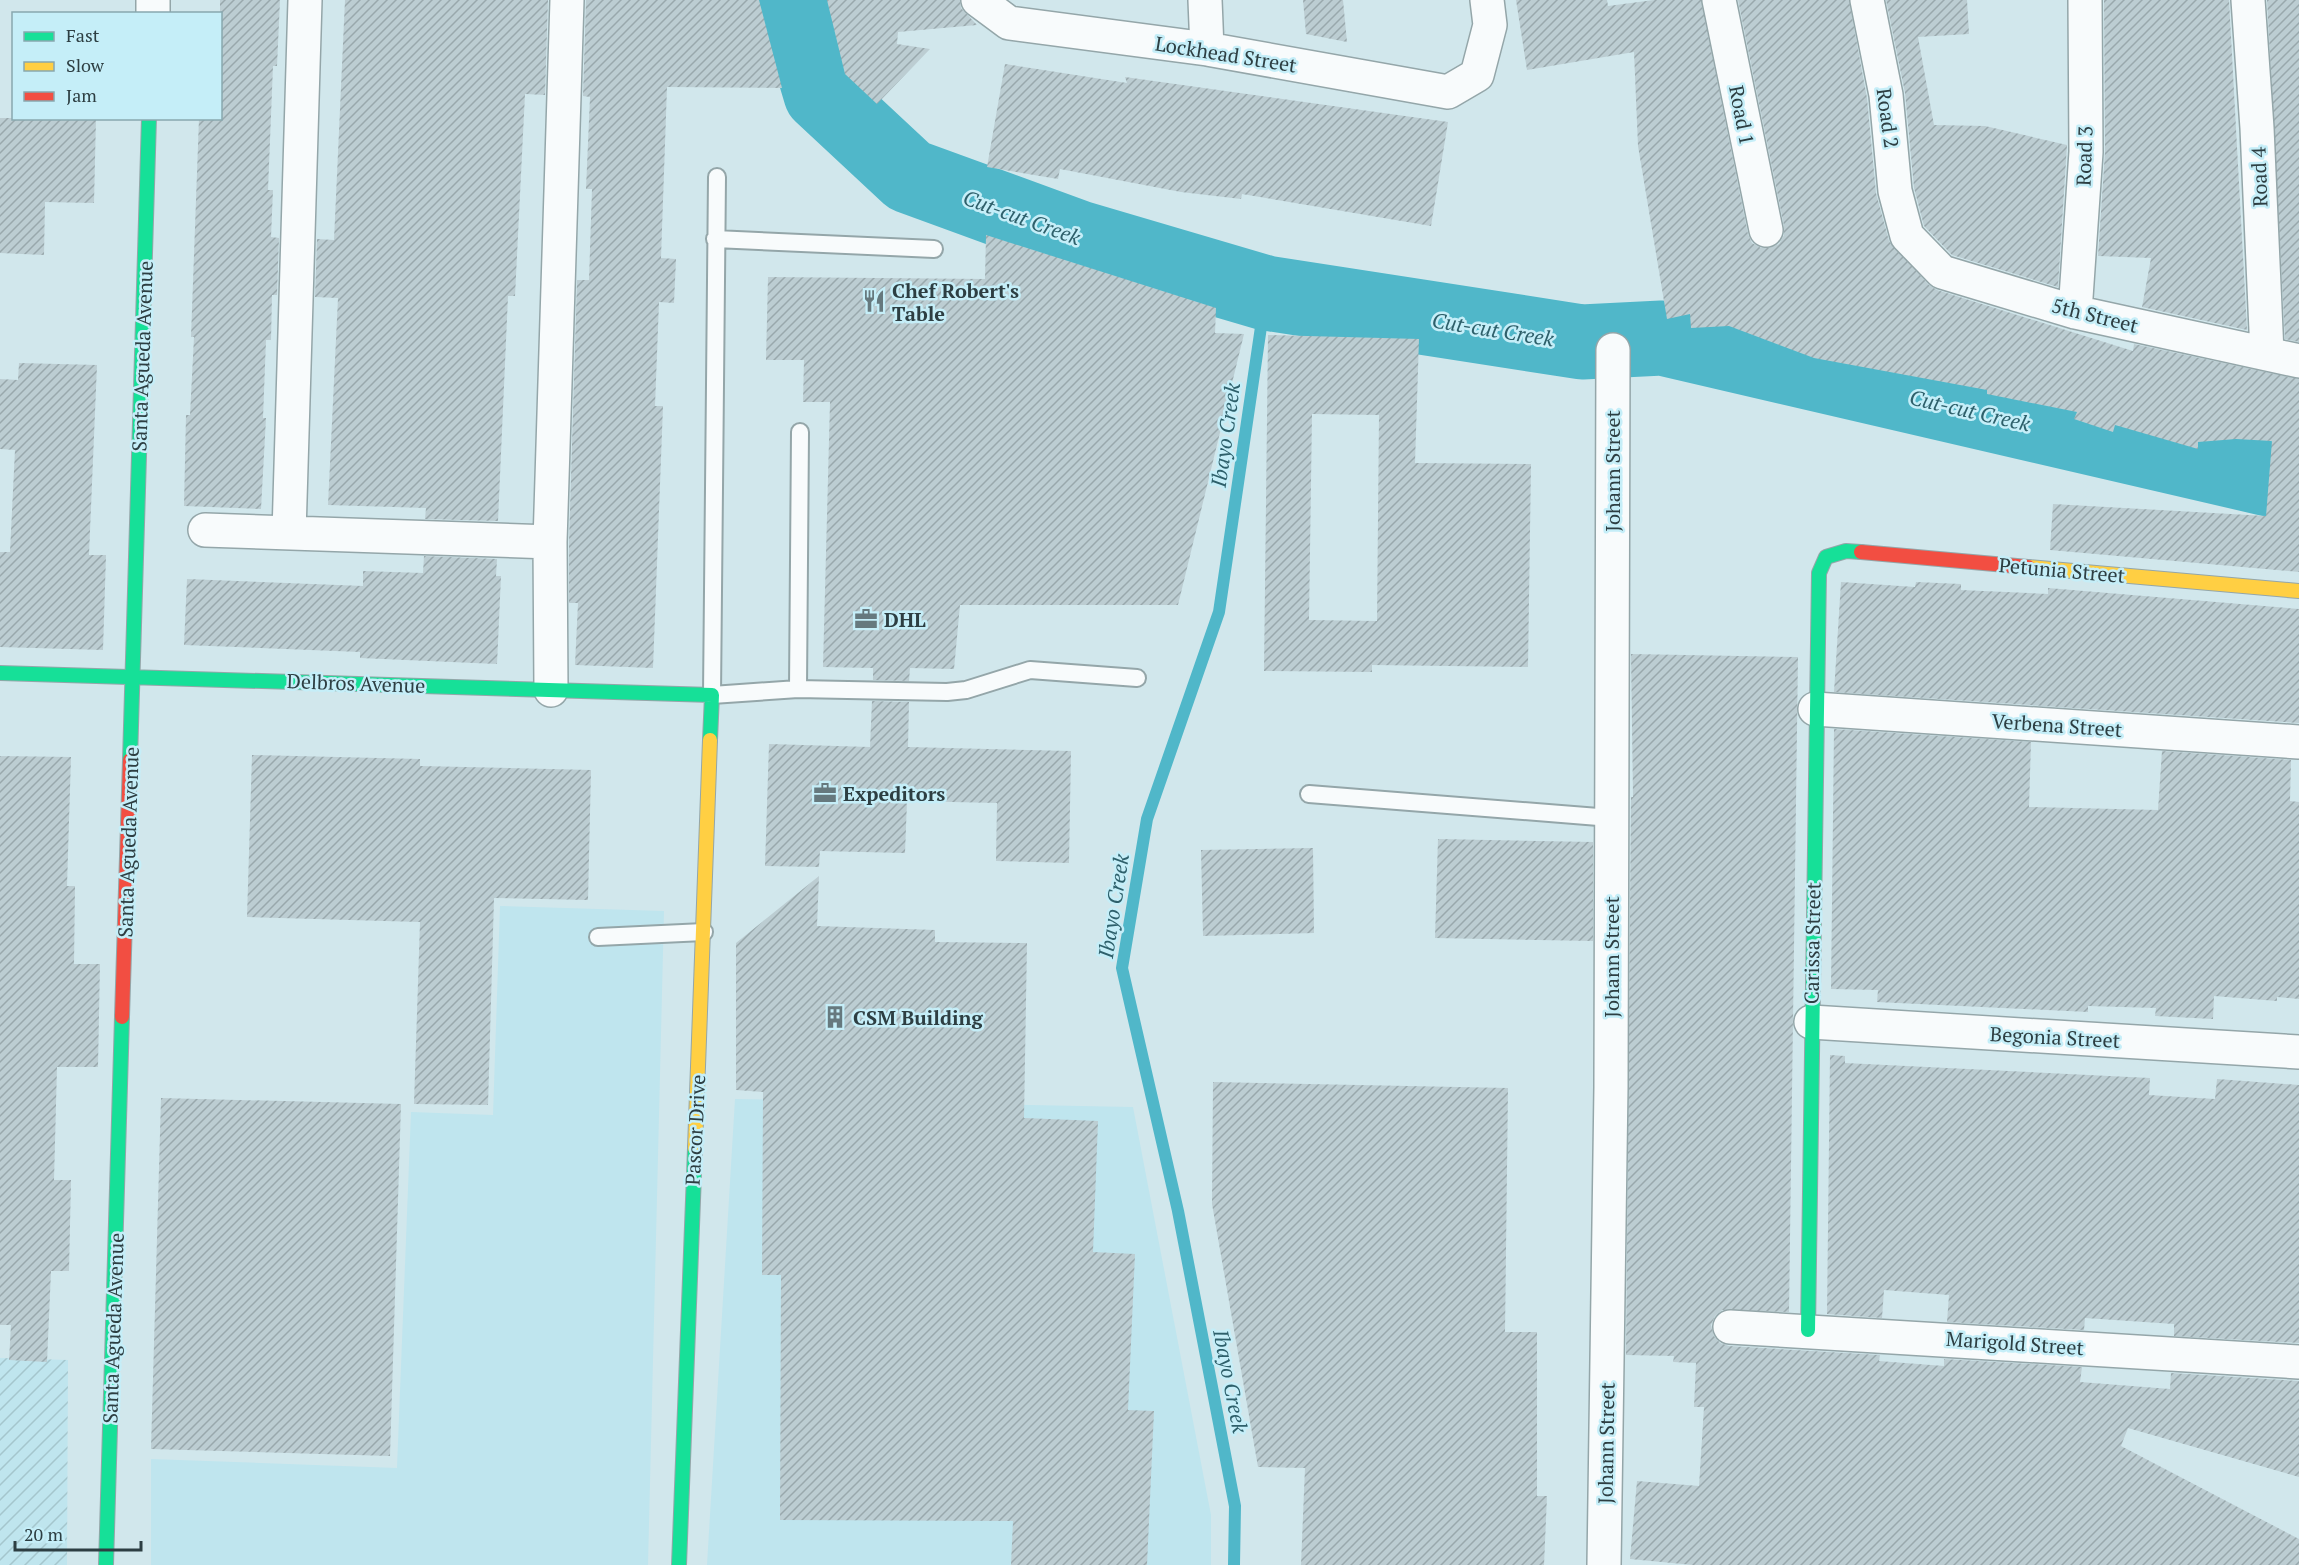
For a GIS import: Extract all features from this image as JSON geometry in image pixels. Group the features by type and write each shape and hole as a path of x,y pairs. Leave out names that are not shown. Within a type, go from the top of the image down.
{"street":[{"path":"289,533 305,0"},
{"path":"551,690 550,542 567,0"},
{"name":"Lockhead Street","path":"978,0 1009,23 1207,49 1448,92 1477,75 1490,25 1487,0"},
{"path":"1205,0 1207,49"},
{"name":"Road 1","path":"1719,0 1766,230"},
{"name":"Road 2","path":"1867,0 1886,95 1895,191 1907,236"},
{"name":"Road 3","path":"2075,312 2086,152 2085,0"},
{"name":"Road 4","path":"2248,0 2257,128 2267,353"},
{"name":"Santa Agueda Avenue","path":"106,1565 150,120"},
{"name":"5th Street","path":"1907,236 1942,272 2075,312 2299,361"},
{"name":"Johann Street","path":"1604,1565 1611,1086 1613,350"},
{"path":"205,530 550,542"},
{"name":"Petunia Street","path":"1826,557 1846,551 2299,591"},
{"name":"Carissa Street","path":"1808,1330 1815,709 1819,573 1826,557"},
{"name":"Delbros Avenue","path":"0,673 712,695"},
{"name":"Pascor Drive","path":"679,1565 712,695"},
{"name":"Verbena Street","path":"1815,709 2299,742"},
{"name":"Begonia Street","path":"1811,1022 2299,1052"},
{"name":"Marigold Street","path":"1730,1327 2299,1362"}],"lane":[{"path":"717,177 712,695 798,689 947,692 966,690 1030,670 1137,678"},
{"path":"715,238 934,249"},
{"path":"798,689 800,432"},
{"path":"1309,794 1611,818"},
{"path":"598,937 704,932"}],"shaded area":[{"path":"500,906 664,911 648,1565 151,1565 151,1459 397,1468 411,1112 493,1115"},
{"path":"735,1099 1133,1107 1211,1515 1211,1565 707,1565"},
{"path":"0,1358 68,1360 67,1565 0,1565"}],"building":[{"path":"220,0 280,0 277,66 273,66 268,190 273,190 271,237 279,238 277,295 272,295 271,340 266,340 263,418 266,418 261,509 184,506 186,415 190,415 194,337 191,337 199,120 222,120 222,12 220,12"},
{"path":"345,0 548,0 545,95 525,94 515,296 508,296 498,521 425,519 426,508 328,505 338,298 315,297 317,239 334,240"},
{"path":"586,0 759,0 782,88 667,87 661,258 676,259 674,303 659,302 655,406 663,406 653,668 575,665 578,603 569,603 569,542 577,280 589,280 592,189 586,189 590,97 583,96"},
{"path":"827,0 960,0 961,8 977,25 898,32 897,44 930,49 877,104 845,74"},
{"path":"1303,0 1343,0 1347,42 1306,34"},
{"path":"1516,0 1607,0 1608,6 1654,0 1701,0 1748,234 1752,243 1761,248 1769,248 1779,244 1784,235 1784,226 1738,0 1849,0 1867,98 1876,193 1889,241 1929,285 1937,290 2133,351 2134,344 2299,379 2299,572 2050,550 2053,504 2266,516 2272,441 2236,439 2198,442 2198,449 2115,425 2113,432 2074,419 2077,412 1987,394 1987,390 1814,358 1729,326 1691,328 1690,314 1667,319 1638,146 1634,52 1527,70"},
{"path":"1886,0 1967,0 1969,34 1918,37 1934,125 1985,126 2067,145 2058,287 1952,255 1924,226 1914,188 1905,93"},
{"path":"2104,0 2229,0 2247,330 2142,307 2151,258 2098,256 2105,152"},
{"path":"2267,0 2299,0 2299,342 2285,339"},
{"path":"1005,64 1127,83 1125,77 1448,122 1431,226 1242,194 1241,199 1181,192 1060,169 1058,179 987,167"},
{"path":"0,118 96,120 94,203 45,202 44,255 0,253"},
{"path":"986,235 1216,308 1215,333 1244,334 1178,605 960,605 954,669 910,668 909,681 873,680 873,668 823,667 830,402 803,402 804,360 766,360 768,277 985,279"},
{"path":"1268,335 1419,339 1415,463 1531,464 1528,667 1372,665 1372,672 1264,671","holes":["1312,414 1379,415 1377,621 1309,620"]},
{"path":"19,363 97,365 89,555 106,555 103,650 0,647 0,552 10,552 15,450 0,449 0,379 18,380"},
{"path":"424,556 497,559 496,576 501,576 497,664 360,658 360,652 184,645 187,579 363,586 363,571 423,573"},
{"path":"1841,582 1915,587 1916,582 1961,584 1961,590 2048,594 2048,588 2299,609 2299,723 1834,692"},
{"path":"1631,654 1798,657 1789,1312 1722,1310 1715,1316 1711,1325 1714,1336 1720,1343 1729,1346 1880,1355 1879,1361 1944,1366 1944,1359 2082,1367 2080,1382 2170,1389 2171,1373 2299,1381 2299,1477 2128,1428 2121,1446 2299,1539 2299,1565 1693,1565 1630,1559 1637,1481 1699,1486 1704,1407 1694,1407 1696,1363 1673,1362 1674,1356 1626,1355 1631,797 1633,797"},
{"path":"872,701 909,702 908,747 1071,751 1069,863 996,861 997,803 907,801 905,853 820,851 819,867 765,866 769,744 870,747"},
{"path":"1834,729 2031,742 2029,807 2158,810 2162,751 2291,760 2290,801 2299,802 2299,999 2277,997 2277,1001 2214,996 2213,1019 2155,1016 2156,1008 2088,1006 2088,1012 1877,1002 1878,990 1831,989"},
{"path":"252,755 420,759 420,766 591,770 588,900 494,898 488,1105 414,1104 420,922 247,917"},
{"path":"0,756 71,757 67,886 75,886 74,964 100,964 98,1067 57,1067 54,1180 71,1180 69,1271 51,1271 47,1362 9,1360 11,1325 0,1325"},
{"path":"1438,839 1593,842 1593,941 1435,938"},
{"path":"1313,848 1314,933 1203,936 1201,850"},
{"path":"819,876 817,926 935,930 935,942 1027,943 1024,1118 1098,1121 1093,1252 1135,1254 1128,1410 1154,1411 1147,1565 1011,1565 1013,1521 780,1520 781,1275 762,1275 763,1092 736,1090 736,943"},
{"path":"1830,1055 1845,1056 1845,1063 2150,1078 2149,1095 2215,1099 2217,1079 2299,1085 2299,1343 2174,1336 2174,1324 2085,1318 2084,1330 1947,1322 1949,1295 1884,1290 1882,1318 1827,1314"},
{"path":"1213,1082 1508,1088 1505,1332 1537,1332 1537,1496 1547,1496 1544,1565 1301,1565 1305,1468 1258,1467 1212,1204"},
{"path":"161,1098 401,1104 390,1456 151,1449"}],"waterway":[{"name":"Cut-cut Creek","path":"793,0 821,94 909,176 1079,238 1266,293 1582,342 1662,338 2299,486"},
{"name":"Ibayo Creek","path":"1234,1565 1235,1506 1178,1211 1122,968 1147,819 1219,612 1266,293"}],"traffic: fast":[{"path":"130,760 149,120"},
{"path":"1808,1330 1819,573 1826,557 1846,551 1861,552"},
{"path":"0,673 712,695 710,740"},
{"path":"106,1565 122,1017"},
{"path":"679,1565 695,1148"}],"traffic: slow":[{"path":"2028,567 2299,591"},
{"path":"695,1148 710,740"}],"traffic: jam":[{"path":"1861,552 2028,567"},
{"path":"122,1017 130,760"}],"place":[{"name":"Chef Robert's Table","path":"874,301"},
{"name":"DHL","path":"866,619"},
{"name":"Expeditors","path":"825,793"},
{"name":"CSM Building","path":"835,1017"}]}
